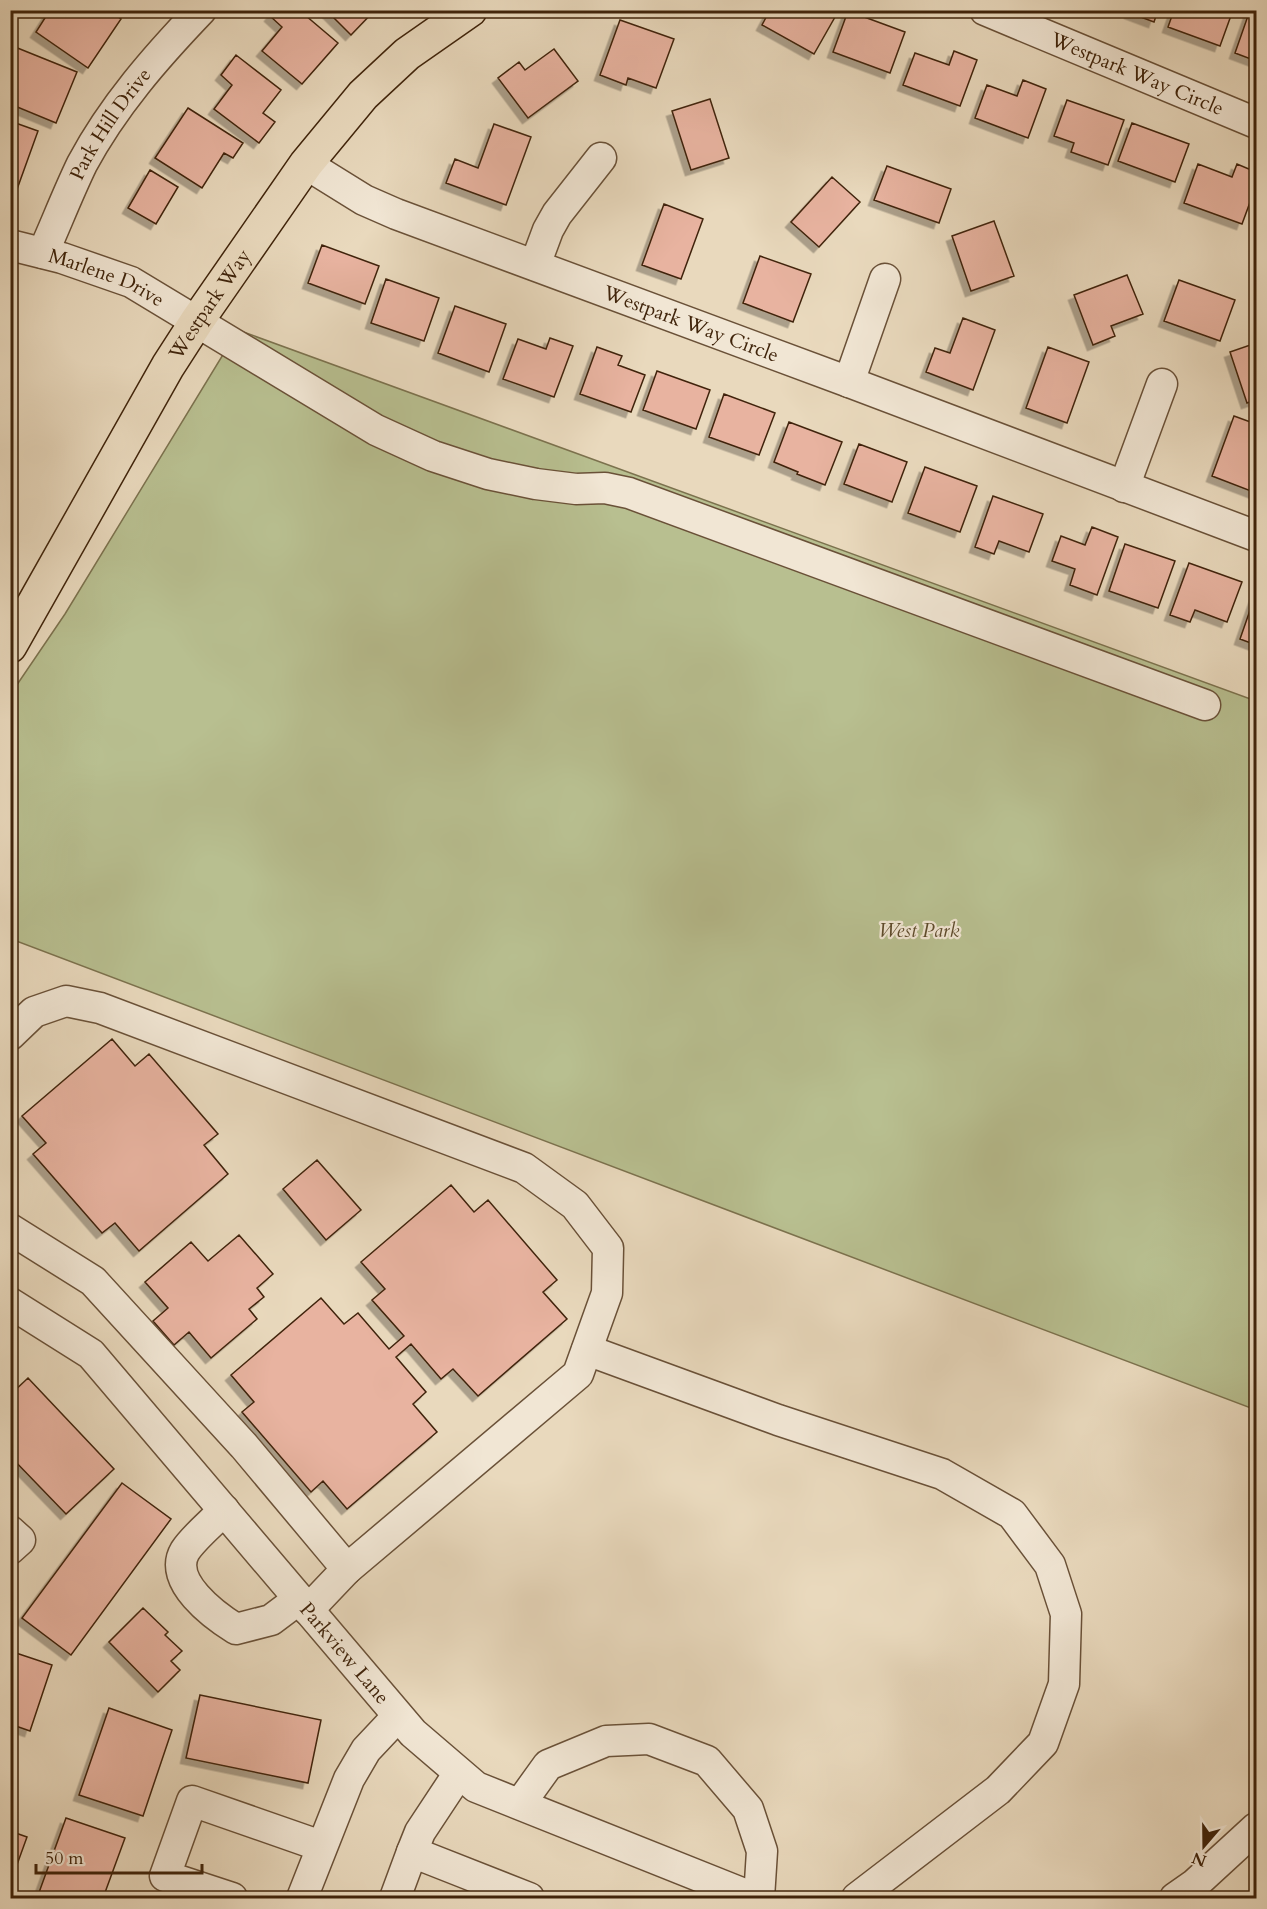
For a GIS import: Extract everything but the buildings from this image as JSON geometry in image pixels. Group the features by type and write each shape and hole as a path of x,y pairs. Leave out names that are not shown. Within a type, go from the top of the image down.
{"main road":[{"name":"Westpark Way","path":"10,646 168,366 306,164 363,95 407,54 470,10"}],"street":[{"name":"Park Hill Drive","path":"43,253 82,164 114,112 159,54 201,10"},
{"name":"Westpark Way Circle","path":"985,10 1257,123"},
{"path":"535,265 548,230 557,214 602,158"},
{"name":"Westpark Way Circle","path":"306,164 375,205 1257,536"},
{"name":"Marlene Drive","path":"10,245 43,253 131,282 376,430 433,456 488,474 536,484 576,489 605,488 629,493 1205,705"},
{"path":"849,382 885,279"},
{"path":"1124,488 1162,384"},
{"path":"10,1035 34,1012 66,1001 100,1008 524,1168 575,1204 608,1248 607,1293 578,1374 304,1604 271,1620 236,1629 214,1615 188,1587 182,1566 184,1552 224,1510"},
{"path":"10,1229 93,1281 244,1446 347,1569"},
{"name":"Parkview Lane","path":"10,1303 91,1354 398,1716 413,1733 459,1773 476,1786 754,1899"},
{"path":"587,1350 778,1420 942,1474 1012,1514 1050,1565 1066,1614 1064,1684 1043,1743 998,1790 857,1899"},
{"path":"10,1531 20,1540 10,1549"},
{"path":"302,1899 349,1779 366,1750 398,1716"},
{"path":"520,1804 548,1765 606,1741 649,1739 707,1761 748,1809 762,1851 759,1899"},
{"path":"394,1899 420,1832 459,1773"},
{"path":"232,1899 165,1876 192,1801 321,1846"},
{"path":"1175,1899 1257,1828"},
{"path":"412,1852 529,1899"}],"green space":[{"name":"West Park","path":"238,330 1256,701 1256,1410 11,939 10,695 65,614"}]}
